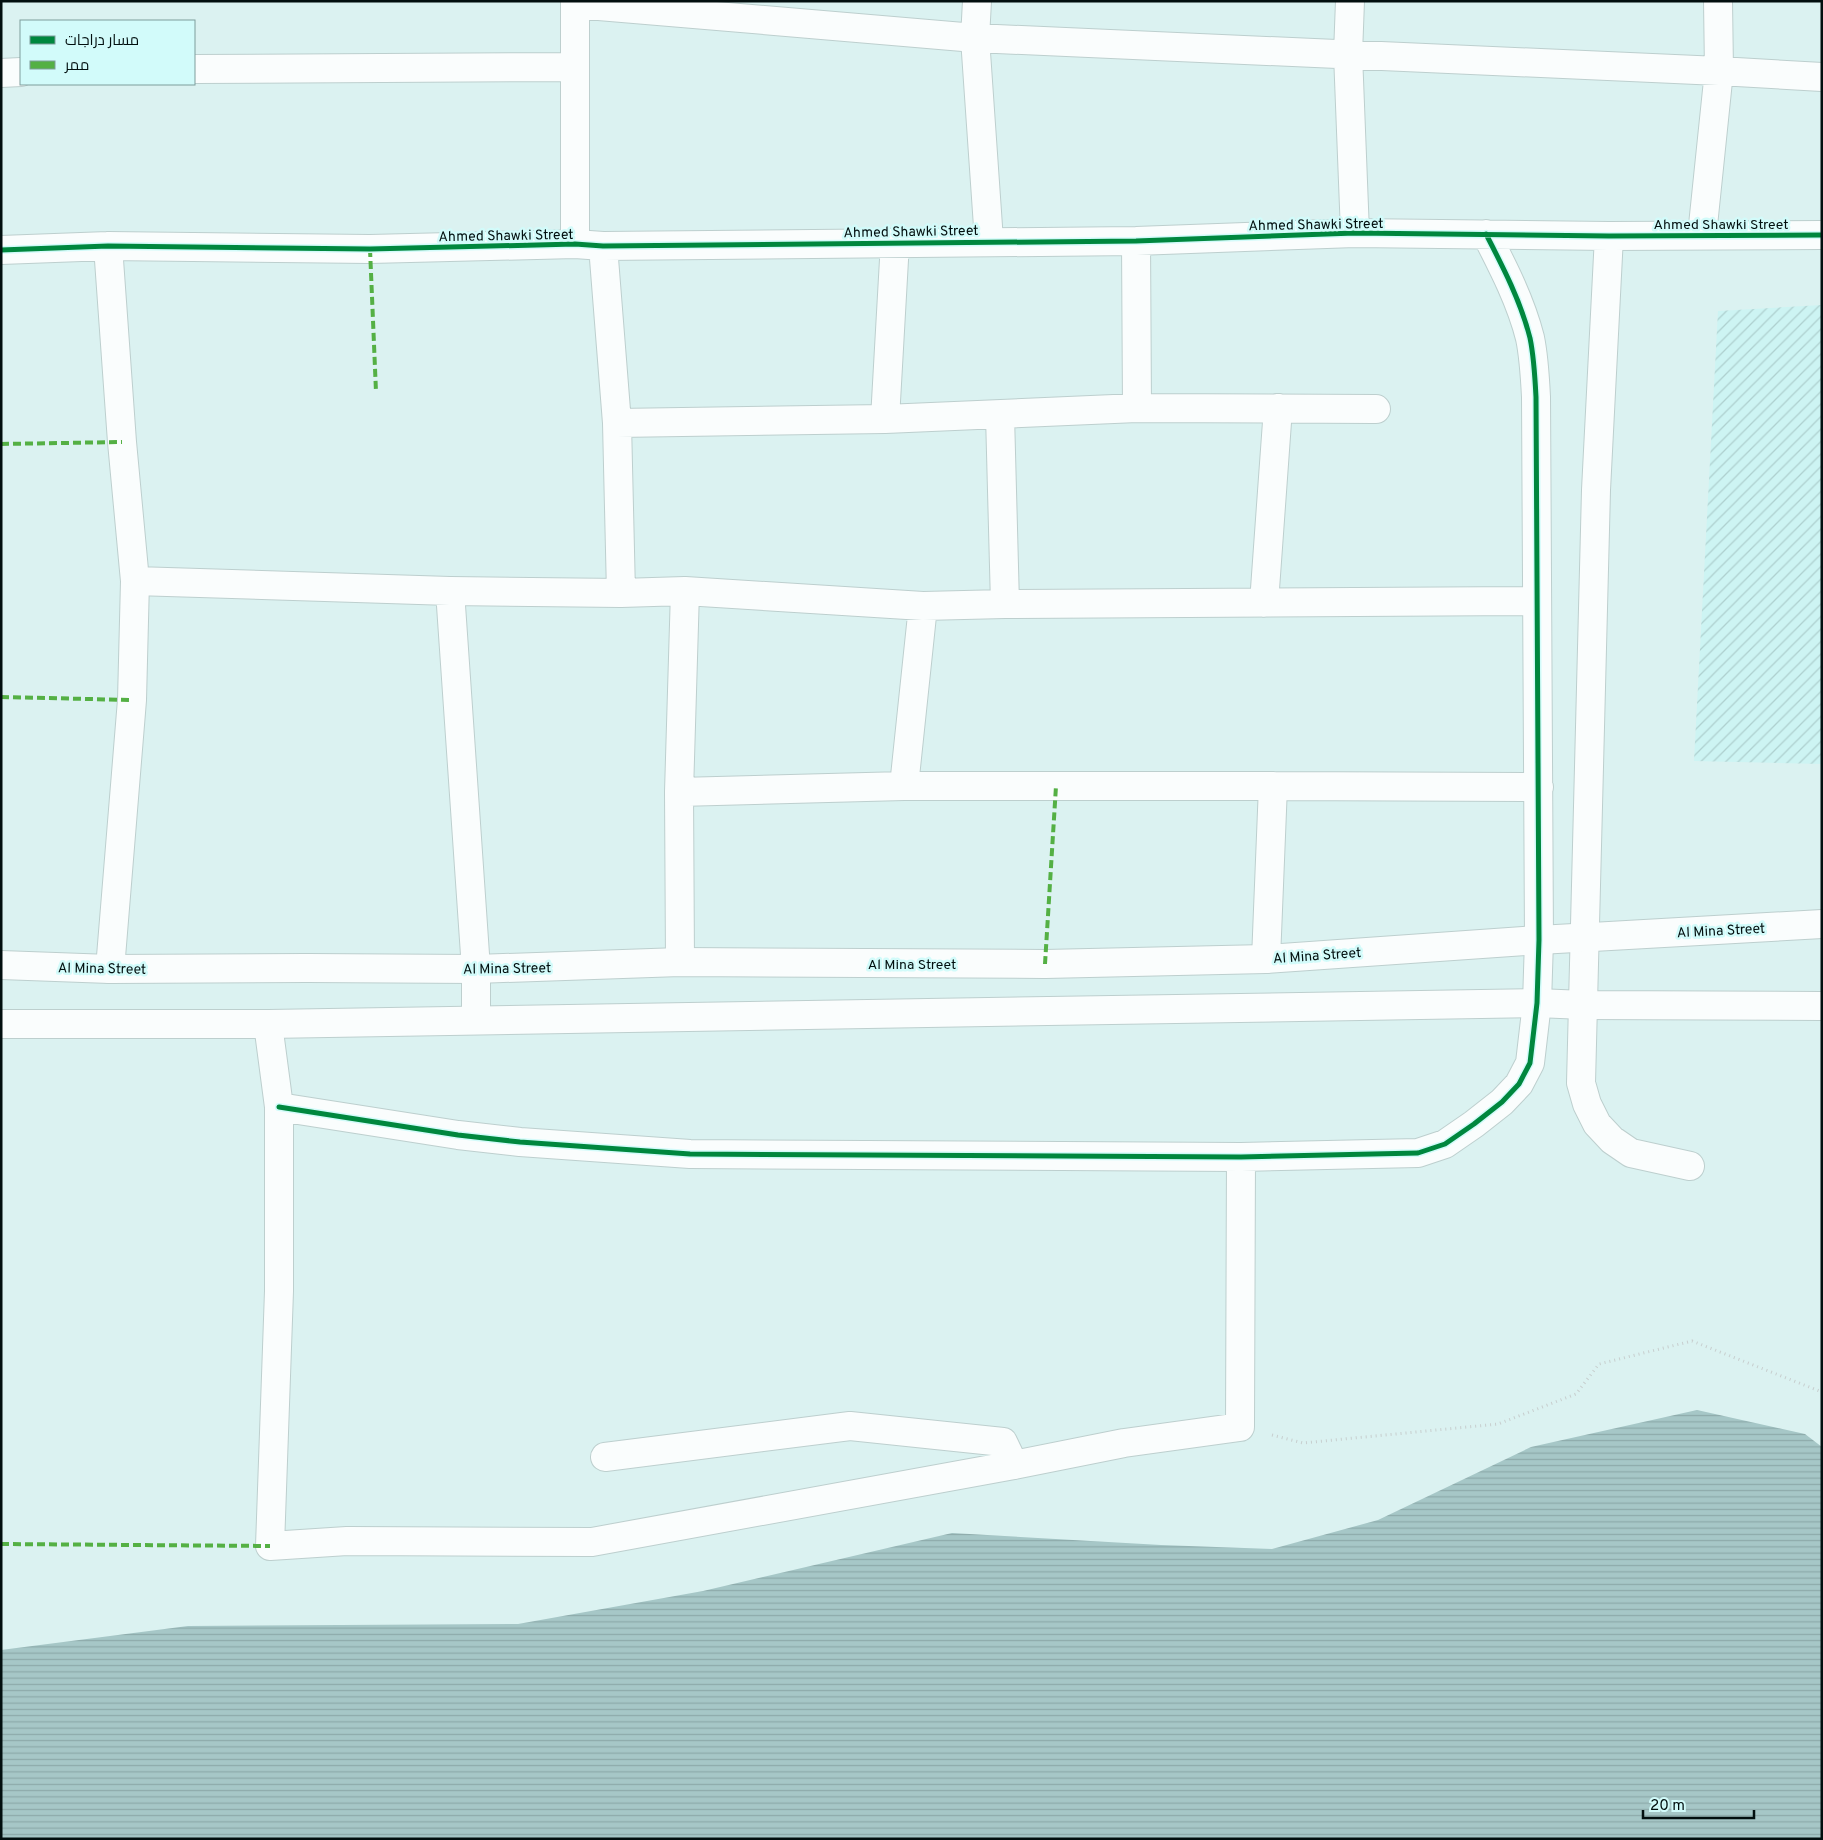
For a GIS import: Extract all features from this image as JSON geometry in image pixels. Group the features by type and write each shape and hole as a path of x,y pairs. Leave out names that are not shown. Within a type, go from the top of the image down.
{"street":[{"path":"978,1 975,38 989,241"},
{"path":"1350,1 1348,54 1355,233"},
{"path":"1702,235 1719,71 1718,1"},
{"path":"575,244 575,3 975,38 1822,77"},
{"path":"195,69 576,67"},
{"path":"1,73 20,72"},
{"name":"Ahmed Shawki Street","path":"1,250 108,246 370,249 575,244 602,246 1136,241 1355,233 1609,236 1822,235"},
{"path":"279,1107 458,1135 539,1144 681,1153 1241,1157 1418,1153 1445,1144 1474,1124 1502,1102 1519,1084 1530,1062 1537,1003 1539,940 1536,397 1534,360 1530,337 1507,275 1486,234"},
{"path":"1609,236 1596,490 1582,1083 1587,1104 1597,1124 1612,1140 1631,1153 1690,1166"},
{"path":"1136,241 1137,408"},
{"path":"885,419 895,242"},
{"path":"108,246 122,442 135,581 132,700 110,969"},
{"path":"602,246 617,423 621,593"},
{"path":"617,423 885,419 1137,408 1376,409"},
{"path":"1264,603 1278,408"},
{"path":"1000,415 1005,604"},
{"path":"135,581 450,591 621,593 685,591 924,606 1537,601"},
{"path":"450,591 476,969 476,1020"},
{"path":"680,962 679,792 685,591"},
{"path":"904,786 924,606"},
{"path":"679,792 904,786 1539,787"},
{"path":"1266,959 1272,786"},
{"name":"Al Mina Street","path":"1,965 110,969 476,969 680,962 1045,964 1266,959 1539,940 1822,924"},
{"path":"1,1024 268,1024 1537,1003 1584,1005 1822,1006"},
{"path":"268,1024 279,1107 279,1291 270,1546 347,1541 592,1542 1014,1465 1124,1443 1240,1427 1241,1157"},
{"path":"606,1457 850,1426 1003,1442 1014,1465"}],"path":[{"path":"1240,1427 1303,1443 1498,1424 1576,1394 1599,1364 1692,1342 1822,1392"}],"shaded area":[{"path":"1822,305 1822,764 1694,761 1718,311"},
{"path":"1697,1410 1805,1434 1822,1447 1822,1839 1,1839 1,1650 188,1626 518,1624 703,1591 952,1533 1161,1545 1272,1549 1378,1520 1531,1447"}],"marked path":[{"path":"370,249 376,392"},
{"path":"1,444 122,442"},
{"path":"1,697 132,700"},
{"path":"1045,964 1056,786"},
{"path":"1,1544 270,1546"}],"cycle path":[{"path":"1,250 108,246 370,249 575,244 603,246 1136,241 1355,233 1609,236 1822,235"},
{"path":"279,1107 458,1135 520,1142 690,1154 1241,1157 1418,1153 1445,1144 1474,1124 1502,1102 1519,1084 1530,1063 1537,1003 1539,940 1535,375 1530,338 1522,311 1486,234"}]}
